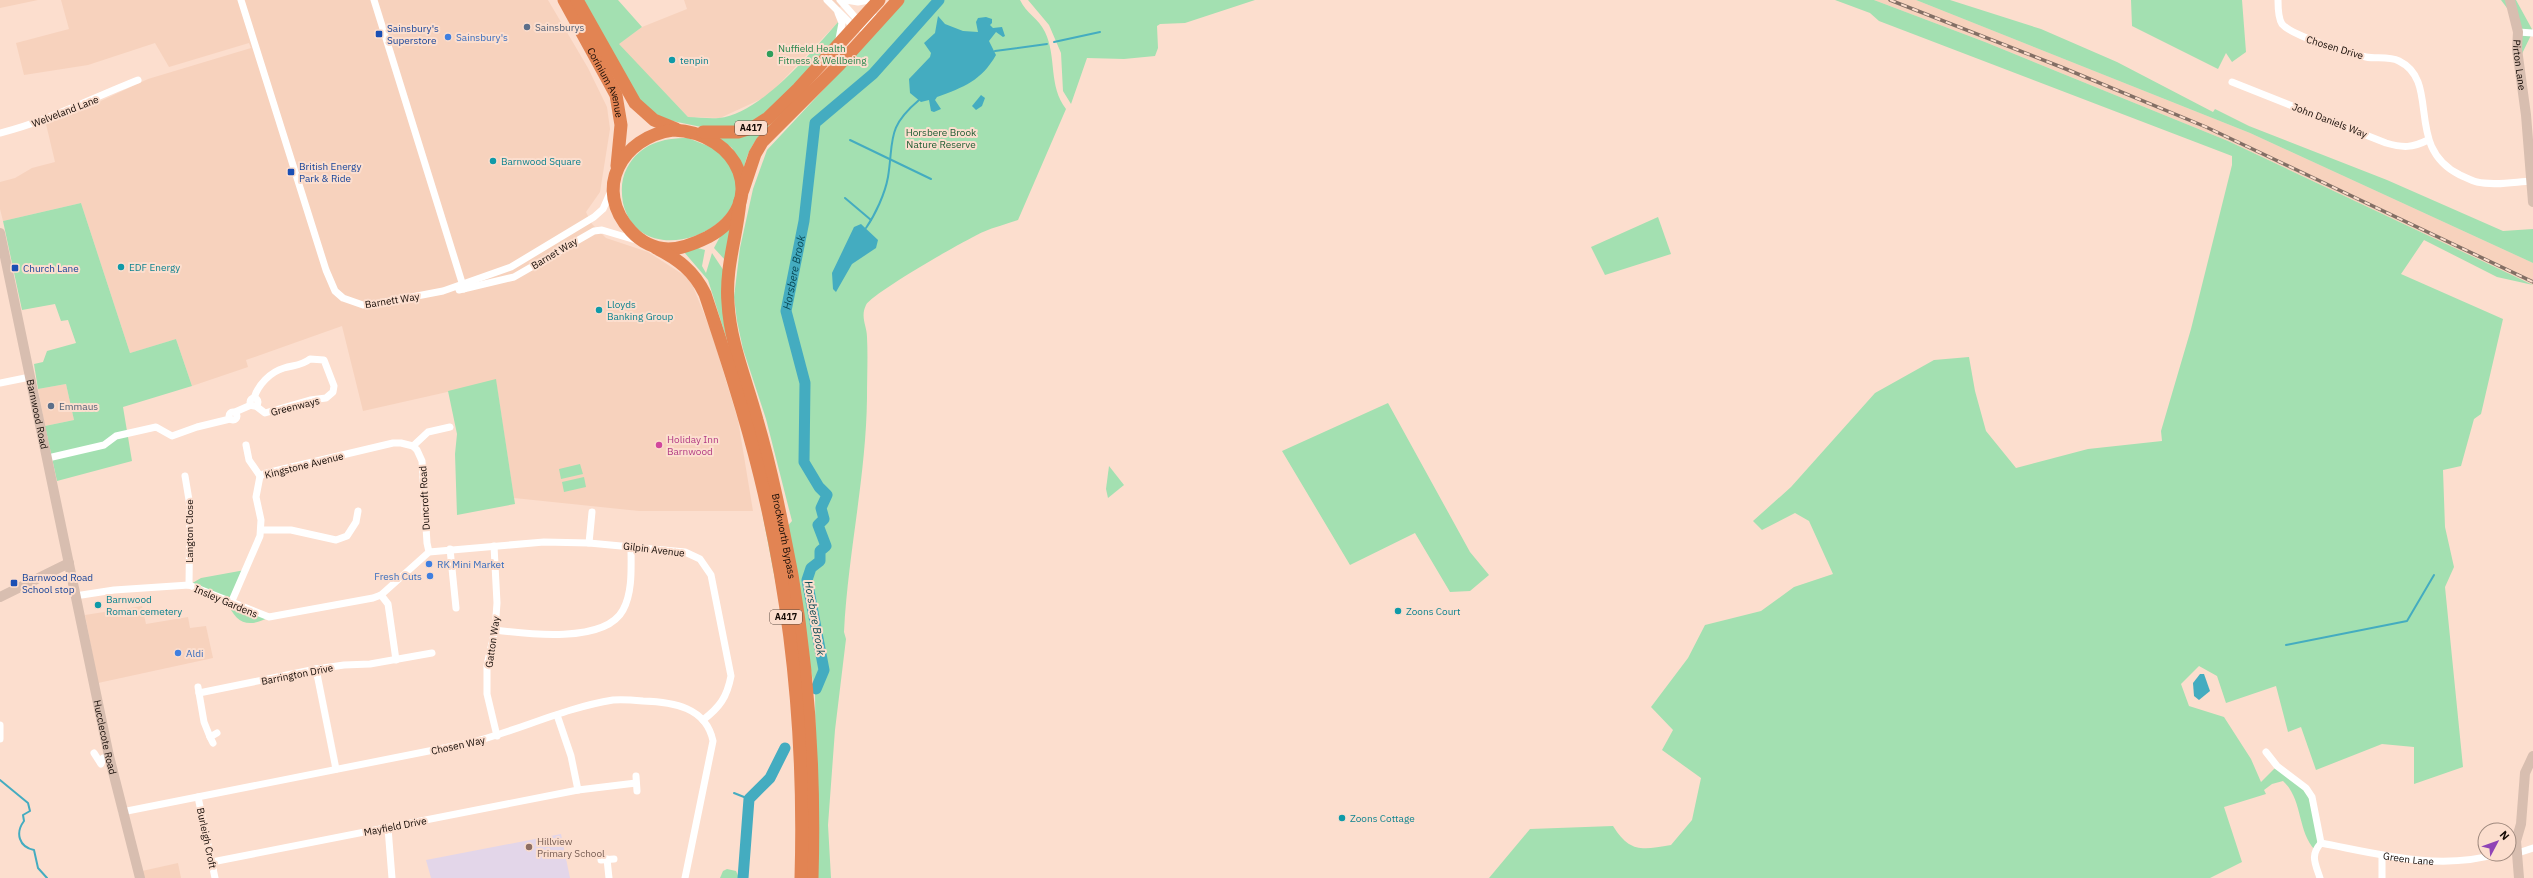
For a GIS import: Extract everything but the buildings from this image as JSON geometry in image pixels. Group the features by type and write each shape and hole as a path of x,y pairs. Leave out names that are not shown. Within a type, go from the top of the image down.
{"highway":[{"name":"Corinium Avenue","path":"564,0 616,95 621,125 617,173"},
{"name":"Corinium Avenue","path":"577,0 635,103 654,120 687,131"},
{"name":"A417","path":"741,199 751,164 762,142 860,30 879,0"},
{"name":"A417","path":"687,131 731,133 758,124 785,103 836,49 898,0"},
{"path":"665,131 687,131 709,137 728,152 739,172 741,199 731,220 717,232 701,240 676,248 650,245 632,233 620,217 613,197 612,186 617,173 628,153 639,142 665,131"},
{"name":"Brockworth Bypass","path":"741,199 728,267 728,305 734,338 774,485 792,577 808,714 812,795 812,878"},
{"name":"Brockworth Bypass","path":"650,245 685,265 698,281 705,294 745,417 762,483 781,583 795,695 800,773 801,878"}],"street":[{"name":"Barnett Way","path":"240,0 326,270 335,291 342,298 363,305 443,290"},
{"path":"374,0 462,286"},
{"path":"827,0 860,30"},
{"path":"840,0 860,30"},
{"path":"846,0 858,2 869,0"},
{"path":"860,30 890,0"},
{"name":"Chosen Drive","path":"2278,0 2281,23 2292,33 2366,57 2399,60 2409,69 2419,82 2422,95 2425,130 2428,140 2437,156 2451,170 2476,182 2532,181"},
{"name":"Pirton Lane","path":"2510,0 2518,32 2517,49 2533,202"},
{"path":"836,49 842,23 837,10"},
{"path":"2518,32 2533,33"},
{"name":"Welveland Lane","path":"0,133 24,127 69,110 129,84 135,78"},
{"name":"John Daniels Way","path":"2232,82 2386,143 2404,148 2416,146 2428,140"},
{"name":"Barnet Way","path":"462,286 511,267 594,217 603,209 612,186"},
{"name":"Barnet Way","path":"443,290 514,277 594,231 602,230 650,245"},
{"name":"Barnwood Road","path":"0,233 48,458 75,596"},
{"name":"Greenways","path":"310,359 324,360 334,386 333,392 326,398 310,400 265,413 253,403 256,392 271,374 285,368 303,364 310,359"},
{"path":"0,383 30,377"},
{"path":"48,458 104,446 116,436 156,427 172,436 197,427 236,418 235,412 253,403"},
{"path":"412,446 428,432 450,427"},
{"name":"Kingstone Avenue","path":"261,530 256,496 260,476 266,473 393,444 401,443 412,446"},
{"path":"246,445 249,460 260,476"},
{"name":"Duncroft Road","path":"412,446 417,450 422,461 427,543 429,552"},
{"name":"Langton Close","path":"185,476 190,506 189,586"},
{"path":"231,602 261,530 291,530 336,540 347,536 356,522 358,511"},
{"path":"589,543 592,512"},
{"name":"Gilpin Avenue","path":"429,552 544,542 589,543 631,546 691,554 700,559 711,575 731,676 728,692 721,705 703,720"},
{"name":"Gatton Way","path":"494,546 497,603 495,630 487,665 487,694 497,736"},
{"path":"495,630 553,634 600,629 623,611 630,584 631,546"},
{"path":"450,549 456,608"},
{"name":"Insley Gardens","path":"75,596 114,590 189,586 269,617 373,598 381,595 429,552"},
{"path":"0,597 69,563"},
{"path":"381,595 388,604 396,660"},
{"name":"Hucclecote Road","path":"75,596 109,756 140,878"},
{"name":"Barrington Drive","path":"217,733 212,740 204,722 198,690 316,669 396,660 432,653"},
{"path":"316,669 336,769"},
{"name":"Chosen Way","path":"122,812 497,736 557,715 614,700 673,703 692,710 703,720 711,733 712,741 701,803 700,822 685,878"},
{"path":"557,715 571,756 578,790"},
{"path":"0,725 0,739"},
{"path":"2266,752 2277,766 2306,788 2312,797 2322,843 2315,850 2313,859 2320,878"},
{"path":"94,753 101,764 103,758 109,756"},
{"path":"2517,822 2525,773 2533,756"},
{"name":"Mayfield Drive","path":"212,862 636,779 637,791"},
{"name":"Burleigh Croft","path":"198,797 215,878"},
{"path":"388,828 392,878"},
{"name":"Green Lane","path":"2322,843 2418,861 2451,860 2477,857"},
{"path":"2517,851 2521,852 2533,848"},
{"path":"2382,855 2382,878"},
{"path":"608,859 609,878"},
{"path":"2515,862 2519,878"}],"shaded area":[{"path":"0,0 38,0 0,8"},
{"path":"61,0 548,0 588,68 607,107 610,129 600,192 586,212 592,224 606,238 648,252 690,279 711,331 738,420 753,511 639,511 514,498 496,381 363,411 342,326 246,360 248,367 192,386 176,339 130,353 81,203 3,221 0,209 0,182 15,178 32,168 55,162 46,124 75,113 148,79 251,48 249,43 169,67 155,43 88,65 24,75 16,43 69,29"},
{"path":"684,0 847,0 835,12 839,21 768,96 720,118 688,117 618,44 642,27 687,9"},
{"path":"1874,0 1916,0 2250,133 2533,263 2533,285 2228,141 1985,42"},
{"path":"66,384 74,420 45,426 38,389"},
{"path":"142,606 146,624 188,617 190,628 206,626 213,658 98,683 85,615"},
{"name":"Hillview Primary School","path":"561,834 570,878 431,878 426,860"},
{"path":"178,863 181,878 143,878 142,871"}],"green space":[{"path":"581,0 618,0 642,27 619,44 688,117 719,118 735,114 751,106 785,79 839,21 838,38 774,108 746,126 706,128 663,119 640,103"},
{"name":"Horsbere Brook Nature Reserve","path":"903,0 1020,0 1045,32 1051,51 1057,91 1060,100 1066,109 1018,220 983,232 901,278 872,299 864,309 867,333 866,427 864,457 849,573 844,632 846,639 835,730 828,825 831,878 817,878 815,692 785,529 792,521 766,419 743,349 734,297 740,248 753,189 767,150 838,74"},
{"path":"1028,0 1255,0 1185,23 1160,24 1157,26 1158,48 1155,56 1124,59 1087,58 1071,104 1063,91 1061,53 1049,25"},
{"path":"1835,0 1874,0 1985,42 2228,141 2533,285 2497,277 2424,240 2401,274 2503,319 2481,414 2474,419 2461,466 2443,470 2445,527 2454,567 2445,587 2463,767 2414,784 2414,747 2382,744 2316,770 2301,727 2288,732 2276,686 2226,703 2217,676 2199,666 2181,684 2189,706 2224,717 2251,759 2261,782 2277,766 2306,788 2321,843 2315,850 2305,834 2294,797 2283,781 2272,784 2264,790 2266,794 2224,807 2242,862 2210,878 1489,878 1530,829 1613,826 1619,835 1631,845 1638,848 1652,848 1671,845 1692,820 1701,778 1662,750 1673,730 1651,707 1688,658 1705,625 1761,611 1794,587 1833,574 1809,521 1795,513 1762,530 1753,521 1791,487 1875,393 1934,360 1969,357 1975,391 1986,431 2016,468 2088,449 2162,441 2161,431 2191,329 2232,165 2232,156 1879,21 1870,13"},
{"path":"1916,0 1950,0 2041,29 2117,62 2213,112 2215,109 2249,126 2387,180 2503,231 2533,229 2533,263 2250,133"},
{"path":"2131,0 2242,0 2246,52 2232,62 2226,53 2218,69 2132,26"},
{"path":"2501,0 2516,0 2533,31 2519,60 2513,16"},
{"path":"793,105 762,132 751,148 744,168 732,148 719,138"},
{"path":"688,138 723,152 737,182 734,201 724,217 708,230 688,238 668,240 648,236 633,224 623,203 622,185 625,172 632,160 645,148 669,139"},
{"path":"81,203 130,353 176,339 192,386 123,407 132,461 57,481 45,426 74,420 66,384 38,389 34,364 43,362 47,351 76,343 68,320 61,321 55,304 22,310 3,221"},
{"path":"1658,217 1671,254 1605,275 1591,247"},
{"path":"731,224 725,260 714,248 723,231"},
{"path":"694,247 705,250 702,266 706,273 712,253 724,271 800,709 732,356 708,280 684,252"},
{"path":"496,379 515,504 457,515 455,454 457,434 448,391"},
{"path":"1388,403 1470,552 1489,575 1470,591 1450,592 1415,533 1350,565 1282,451"},
{"path":"580,464 583,474 561,479 559,469"},
{"path":"1109,466 1124,485 1108,498 1106,489"},
{"path":"584,477 586,487 564,492 562,482"},
{"path":"245,570 230,603 269,617 255,623 243,622 234,614 227,601 189,585 201,578"},
{"path":"727,869 736,871 739,878 720,878 723,871"}],"water":[{"path":"938,16 945,24 963,31 978,32 976,22 978,18 986,17 992,19 992,23 990,25 993,28 1002,27 1005,36 1003,37 996,32 989,41 996,55 990,64 971,82 956,90 937,97 935,100 941,109 934,112 931,111 929,100 921,102 910,93 909,79 930,57 931,53 924,43 935,33"},
{"path":"981,95 985,98 982,106 976,110 972,106"},
{"path":"861,224 878,240 876,248 852,264 836,292 833,289 832,273 854,227"},
{"path":"2200,674 2204,674 2210,691 2199,700 2194,696 2193,683"}],"waterway":[{"name":"Horsbere Brook","path":"816,689 824,670 807,580 811,568 820,561 820,551 826,546 818,525 824,519 821,508 827,495 819,487 804,462 805,383 786,311 804,221 815,123 873,74 939,0"},
{"path":"1054,42 1100,32"},
{"path":"995,51 1047,44"},
{"path":"866,228 873,217 885,190 893,135 896,127 908,110 919,100"},
{"path":"850,140 931,179"},
{"path":"845,198 871,220"},
{"path":"2286,645 2407,621 2434,575"},
{"name":"Horsbere Brook","path":"743,878 749,799 770,778 785,748"},
{"path":"0,780 28,803 30,811 23,815 24,821 20,830 20,839 25,846 34,850 38,868 47,878"},
{"path":"734,793 749,799"}],"railway":[{"path":"1890,0 2061,67 2206,127 2533,282"}],"place":[{"name":"Sainsburys","path":"527,27"},
{"name":"Sainsbury's Superstore","path":"379,34"},
{"name":"Sainsbury's","path":"448,37"},
{"name":"Nuffield Health Fitness & Wellbeing","path":"770,54"},
{"name":"tenpin","path":"672,60"},
{"name":"Barnwood Square","path":"493,161"},
{"name":"British Energy Park & Ride","path":"291,172"},
{"name":"EDF Energy","path":"121,267"},
{"name":"Church Lane","path":"15,268"},
{"name":"Lloyds Banking Group","path":"599,310"},
{"name":"Emmaus","path":"51,406"},
{"name":"Holiday Inn Barnwood","path":"659,445"},
{"name":"RK Mini Market","path":"429,564"},
{"name":"Fresh Cuts","path":"430,576"},
{"name":"Barnwood Road School stop","path":"14,583"},
{"name":"Barnwood Roman cemetery","path":"98,605"},
{"name":"Zoons Court","path":"1398,611"},
{"name":"Aldi","path":"178,653"},
{"name":"Zoons Cottage","path":"1342,818"},
{"name":"Hillview Primary School","path":"529,847"}]}
